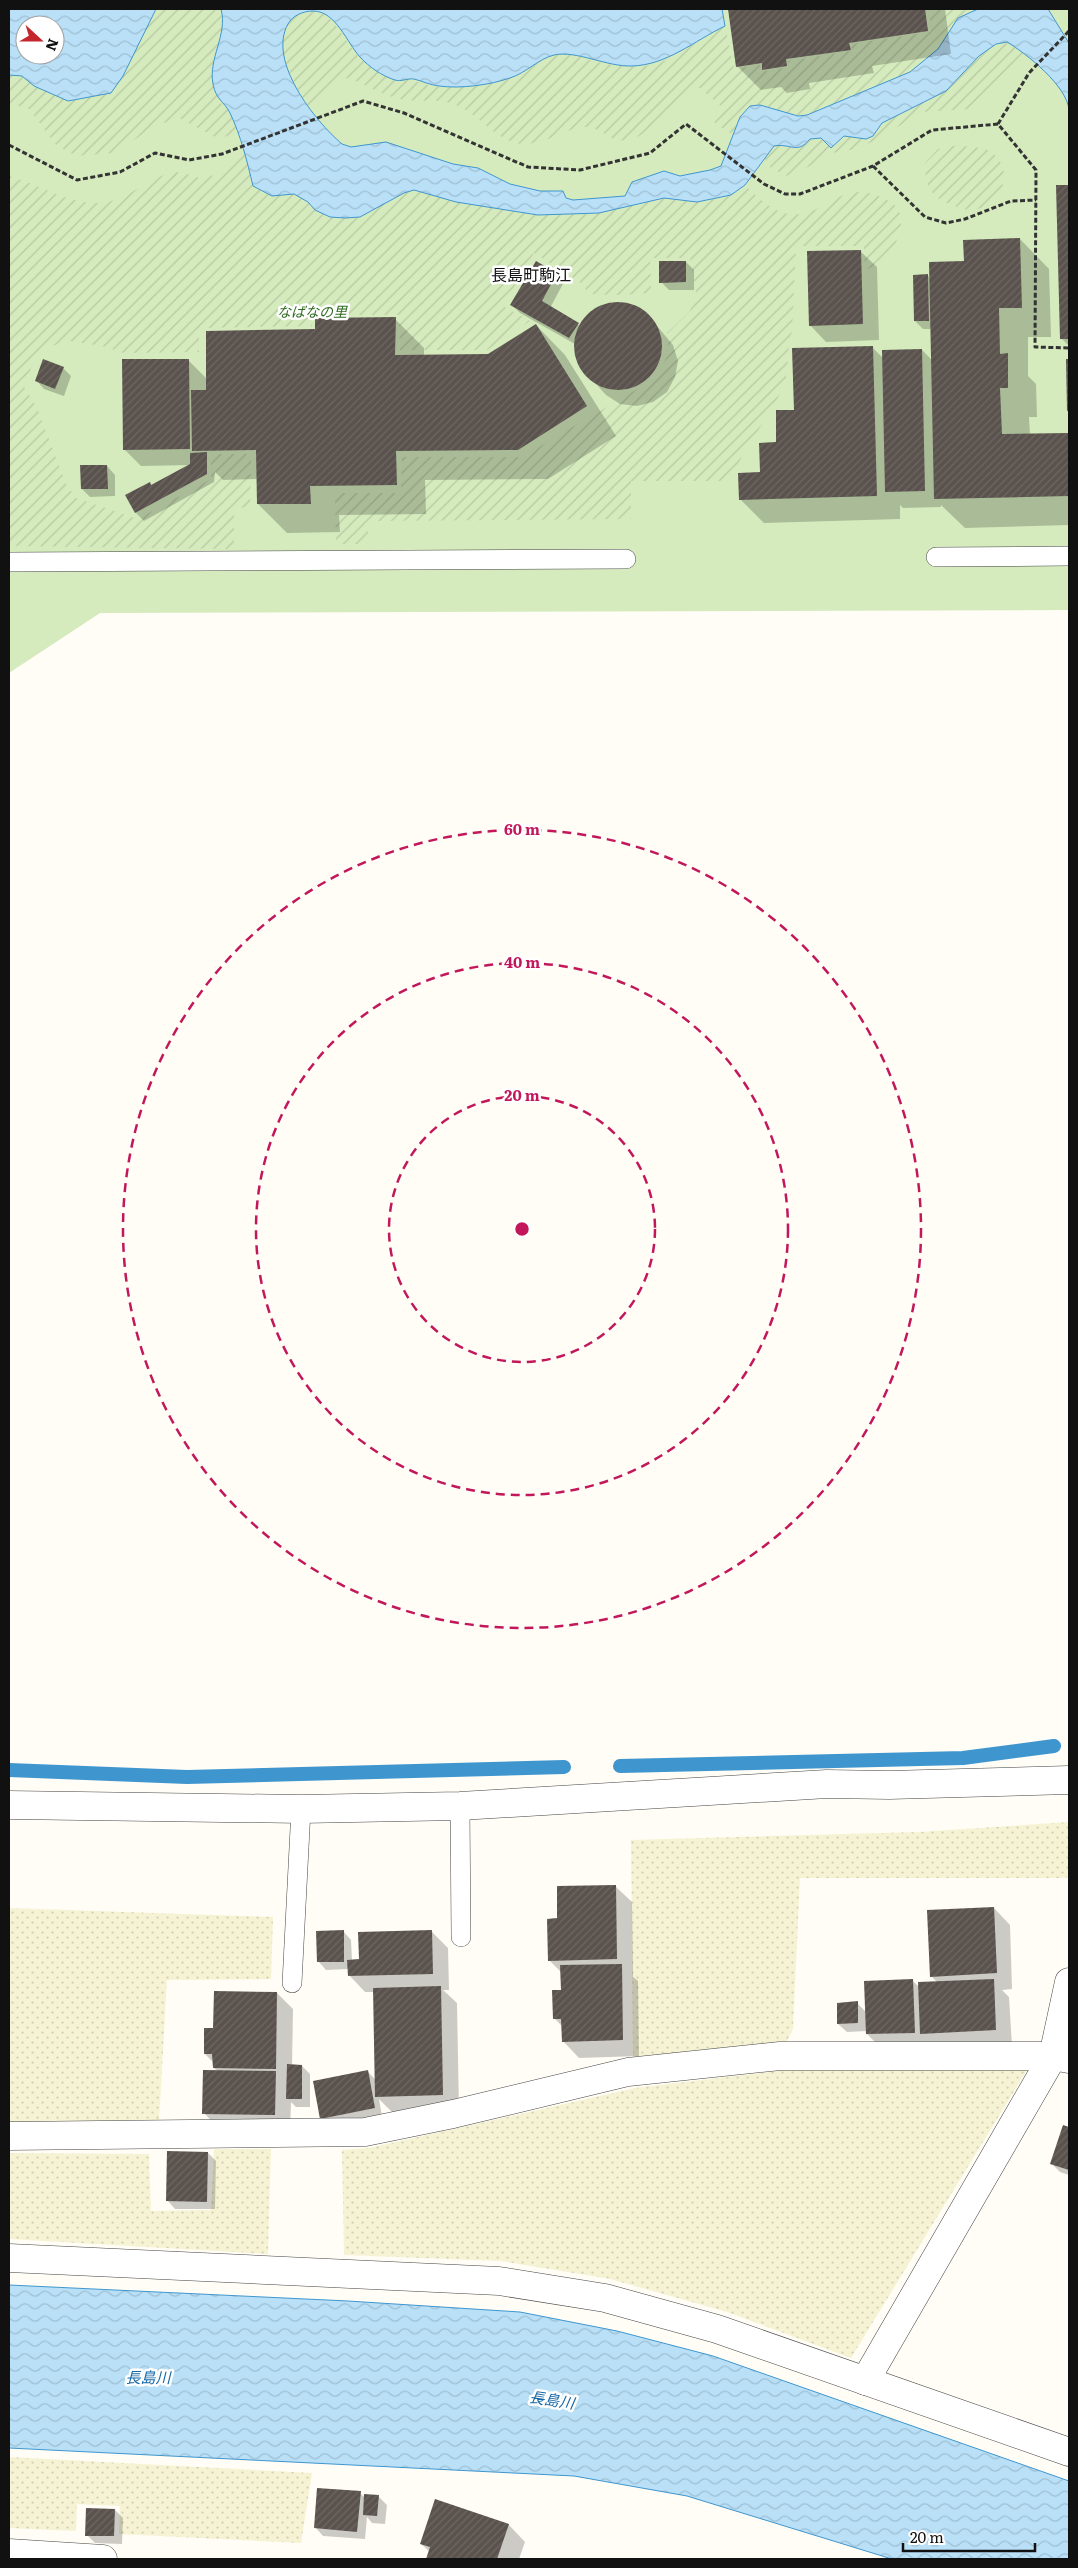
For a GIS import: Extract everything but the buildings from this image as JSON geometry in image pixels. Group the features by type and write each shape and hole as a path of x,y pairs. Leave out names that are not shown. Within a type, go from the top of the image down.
{"street":[{"path":"9,1805 301,1809 460,1806 827,1784 889,1785 1069,1780"},
{"path":"865,2381 1061,2057 1069,1982"},
{"path":"9,2136 365,2132 453,2114 628,2072 780,2056 1061,2057"},
{"path":"9,2258 499,2281 606,2298 717,2329 1069,2452"},
{"path":"9,2553 103,2559"}],"lane":[{"path":"936,557 1069,556"},
{"path":"9,562 626,559"},
{"path":"460,1806 461,1937"},
{"path":"292,1983 301,1809"}],"path":[{"path":"998,124 1029,73 1069,31"},
{"path":"9,145 77,180 120,172 155,153 189,160 222,154 363,101 404,113 528,167 580,170 650,153 686,124 764,184 785,194 800,194 872,166 932,130 998,124"},
{"path":"998,124 1036,170 1035,347 1069,348"},
{"path":"872,166 926,217 946,223 965,220 1011,201 1036,200"}],"shaded area":[{"path":"1069,1822 1069,1873 1067,1878 800,1878 793,2029 785,2045 633,2058 631,1840 919,1832"},
{"path":"9,1908 273,1917 271,1979 167,1980 159,2121 9,2124"},
{"path":"1020,2066 1027,2070 851,2358 727,2312 610,2279 501,2261 344,2255 342,2150 369,2148 635,2088 786,2070"},
{"path":"214,2149 271,2149 268,2254 9,2239 9,2153 149,2154 151,2211 211,2210"},
{"path":"9,2457 312,2473 301,2543 119,2534 120,2506 77,2504 76,2531 9,2528"}],"green space":[{"name":"なばなの里","path":"9,9 1069,9 1069,610 100,613 9,673"},
{"path":"156,9 221,9 222,36 212,69 218,100 229,111 238,134 217,138 179,118 157,125 114,153 76,156 56,145 29,109 9,103 9,75 22,76 34,86 138,42"},
{"path":"929,9 978,9 958,18 938,49 909,72 807,115 783,112 756,105 748,109 741,118 733,135 716,124 710,117 722,107 695,84 661,121 650,130 628,140 617,140 594,128 586,127 570,130 532,143 516,143 501,137 459,106 441,101 396,98 346,78 310,109 296,87 285,59 282,44 283,31 289,21 300,13 320,12 335,24 359,56 373,65 428,85 453,87 492,81 516,73 547,57 560,54 573,55 612,65 653,65 676,55 725,26 734,69 760,65 761,72 789,67 788,61 852,51 851,44 931,32"},
{"path":"1007,42 1024,54 989,92 969,109 922,112 874,141 856,149 832,153 815,164 786,176 768,166 764,157 774,146 822,138 825,144 844,136 866,139 873,136 882,123 946,91 979,56 996,44"},
{"path":"959,145 990,151 998,158 1002,167 1004,176 1000,193 986,206 973,210 958,207 941,200 929,187 925,163 938,149"},
{"path":"245,151 253,186 272,196 294,194 308,202 315,210 414,190 456,202 538,215 599,213 664,198 697,202 720,198 731,195 745,185 770,207 789,214 803,214 847,194 860,192 875,194 892,203 897,208 900,213 901,226 887,259 877,266 865,269 864,246 796,246 792,332 785,382 730,481 631,481 631,519 368,521 368,544 336,544 335,493 401,493 402,457 522,457 656,378 669,352 667,333 689,312 697,298 690,258 650,258 651,292 605,295 589,294 581,283 534,253 503,306 530,321 487,350 400,350 399,315 312,315 312,326 199,328 199,352 124,353 102,346 70,341 48,347 33,363 24,387 37,408 66,484 76,498 138,519 211,479 211,454 251,454 250,508 234,507 234,549 9,546 9,176 61,196 88,203 102,203 122,197 156,178 170,173 174,172 203,178 217,174"}],"water":[{"path":"9,9 156,9 123,76 111,93 68,101 34,86 22,76 9,75"},
{"path":"221,9 722,9 725,26 669,57 645,65 622,66 572,55 554,55 510,78 465,87 447,87 414,79 397,80 381,74 364,61 335,22 321,12 309,11 302,13 295,16 288,24 283,39 284,55 289,72 297,89 319,121 342,144 351,147 386,142 453,164 478,168 510,184 540,191 563,191 566,198 573,200 625,196 632,182 664,171 680,176 721,166 740,117 750,106 760,105 798,116 807,115 910,72 938,49 958,18 978,9 1048,9 1069,43 1069,110 1067,101 1054,81 1035,62 1007,42 996,44 979,56 946,91 882,123 873,136 866,139 844,136 831,148 821,138 810,139 805,144 797,147 774,146 745,185 731,195 697,202 664,198 599,213 538,215 456,202 414,190 404,193 360,217 330,217 315,210 308,202 294,194 272,196 253,186 246,158 230,113 216,94 213,84 213,65 222,28"},
{"name":"長島川","path":"9,2285 348,2301 520,2312 617,2331 713,2356 1069,2481 1069,2559 892,2559 687,2496 574,2476 9,2448"}],"waterway":[{"path":"620,1766 963,1758 1054,1746"},
{"path":"9,1770 187,1777 564,1767"}],"district":[{"name":"長島町駒江","path":"531,274"}]}
